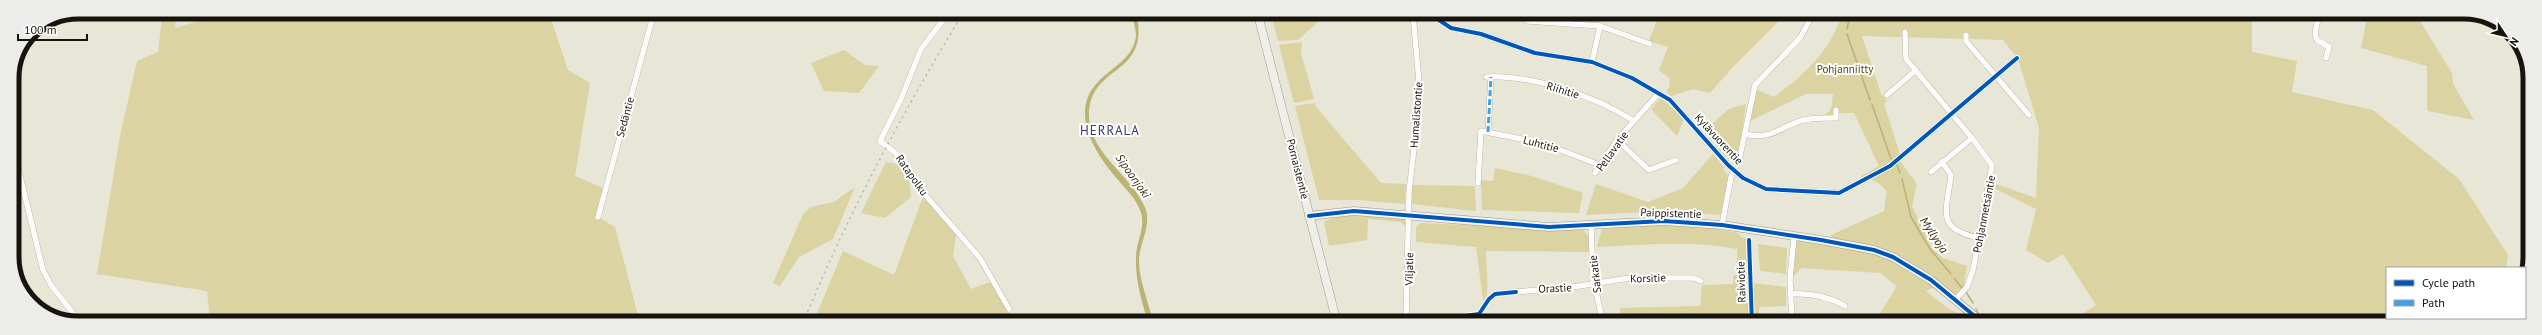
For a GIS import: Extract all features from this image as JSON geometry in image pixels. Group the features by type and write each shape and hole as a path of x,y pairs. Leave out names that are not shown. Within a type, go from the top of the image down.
{"street":[{"name":"Sedäntie","path":"598,218 652,19"},
{"name":"Ratapolku","path":"944,19 921,49 901,99 880,141 898,155 921,190 980,258 1009,309"},
{"name":"Pornaistentie","path":"1259,19 1335,316"},
{"name":"Humalistontie","path":"1410,216 1409,192 1417,123 1419,82 1413,19"},
{"name":"Kylävuorentie","path":"1436,19 1445,26 1481,34 1526,50 1592,62 1632,78 1659,93 1687,118 1743,178 1766,189 1839,193 1890,166 2016,58"},
{"path":"1527,19 1541,23 1600,26 1650,44"},
{"path":"1722,225 1726,199 1745,134 1755,85 1800,38 1810,19"},
{"path":"2318,19 2315,34 2317,40 2329,47 2326,58"},
{"path":"1592,62 1600,26"},
{"name":"Pohjanmetsäntie","path":"1905,32 1906,59 1989,158 1993,169 1971,276 1967,287 1955,300"},
{"path":"1966,35 1966,41 2028,115"},
{"path":"1887,95 1915,71"},
{"name":"Riihitie","path":"1488,132 1488,77 1541,83 1580,95 1634,121"},
{"name":"Pellavatie","path":"1595,173 1617,140 1659,93"},
{"path":"1745,134 1758,138 1768,136 1804,120 1836,118 1836,110"},
{"name":"Luhtitie","path":"1478,183 1481,131 1542,143 1600,165"},
{"path":"1931,172 1972,138"},
{"path":"1617,140 1649,170 1676,160"},
{"path":"1942,162 1951,175 1945,211 1948,219 1952,226 1962,235 1980,238"},
{"path":"19,172 43,270 51,285 75,316"},
{"name":"Paippistentie","path":"1309,216 1354,211 1528,226 1591,225 1664,221 1722,225 1821,240 1884,254 1915,270 1975,316"},
{"name":"Viljatie","path":"1407,316 1410,216"},
{"name":"Sarkatie","path":"1591,225 1594,284 1601,316"},
{"path":"1792,316 1790,294 1794,237"},
{"name":"Korsitie","path":"1594,284 1629,278 1658,277 1694,278 1701,281"},
{"name":"Orastie","path":"1516,292 1594,284"},
{"path":"1790,294 1814,295 1832,299 1845,306"}],"green space":[{"path":"162,19 176,19 175,28 204,19 551,19 568,70 590,83 575,176 603,188 598,217 615,227 638,316 211,316 209,313 207,291 97,274 120,136 137,61 158,52"},
{"path":"1272,19 1321,19 1298,40 1278,41"},
{"path":"1657,19 1781,19 1732,68 1710,93 1693,89 1671,96 1666,91 1669,88 1670,79 1659,70 1668,47 1649,41"},
{"name":"Pohjanniitty","path":"1841,19 2252,19 2252,52 2297,61 2292,92 2373,110 2459,179 2508,255 2506,267 2386,267 2386,316 2362,316 2359,314 2352,316 2080,316 2096,305 2063,254 2048,263 2026,250 2036,209 1994,188 1996,184 2036,198 2039,128 2018,59 2003,40 1862,36 1881,94 1887,101 1884,104 1899,151 1900,161 1917,184 1912,206 1932,248 1943,258 1967,266 1963,292 1955,300 1937,286 1926,291 1950,310 1967,316 1878,316 1897,286 1880,273 1802,268 1790,279 1794,237 1833,242 1831,235 1884,211 1887,191 1876,182 1869,180 1862,182 1861,176 1879,166 1854,113 1838,113 1832,122 1822,115 1826,114 1830,110 1833,94 1806,94 1750,121 1757,90 1774,97 1793,82 1818,57 1832,38"},
{"path":"2367,19 2419,19 2452,73 2453,84 2474,120 2427,111 2427,66 2361,48"},
{"path":"1302,42 1301,53 1314,99 1294,103 1279,45"},
{"path":"844,50 865,65 879,66 859,93 824,91 811,63"},
{"path":"1661,98 1684,119 1677,136 1651,109"},
{"path":"1315,103 1316,107 1381,183 1406,184 1405,204 1359,200 1319,200 1295,106"},
{"path":"1746,104 1739,155 1733,162 1724,155 1704,131 1729,109"},
{"path":"1713,154 1724,167 1723,170 1730,177 1721,215 1669,211 1586,215 1596,184 1648,202 1683,188"},
{"path":"886,162 903,165 909,178 911,197 885,218 861,213"},
{"path":"1495,168 1532,176 1583,193 1579,213 1482,210 1481,180 1493,181"},
{"path":"1412,185 1475,186 1476,211 1412,204"},
{"path":"855,187 833,239 799,257 780,286 773,283 803,214 811,207 834,202"},
{"path":"923,197 956,235 953,256 971,289 990,282 1012,316 816,316 843,251 894,275"},
{"path":"1354,215 1405,219 1407,228 1401,222 1368,219 1367,240 1329,246 1324,222 1332,218"},
{"path":"1420,223 1583,230 1588,235 1589,252 1486,251 1487,295 1484,307 1476,247 1416,242 1416,227"},
{"path":"1665,224 1698,226 1738,233 1741,237 1746,238 1748,287 1733,291 1748,290 1750,316 1621,316 1620,308 1700,306 1702,285 1733,284 1733,276 1737,275 1737,249 1720,246 1685,244 1597,247 1602,229"},
{"path":"1758,244 1787,248 1786,274 1760,271"},
{"path":"1752,283 1786,287 1786,306 1759,307 1760,316 1754,316"}],"shaded area":[{"path":"1133,19 1137,19 1138,35 1135,50 1127,61 1099,86 1092,98 1089,115 1091,129 1096,141 1113,165 1140,198 1146,210 1147,223 1141,248 1139,269 1151,316 1146,316 1139,290 1136,266 1136,251 1142,228 1142,216 1138,205 1107,167 1096,150 1088,132 1085,114 1087,100 1092,89 1126,57 1133,47 1136,36"}],"waterway":[{"name":"Myllyoja","path":"1847,29 1849,19"},
{"name":"Myllyoja","path":"1847,34 1870,100"},
{"name":"Myllyoja","path":"1872,104 1891,159"},
{"name":"Myllyoja","path":"1897,165 1900,173"},
{"name":"Myllyoja","path":"1902,179 1911,217 1930,249 1951,274"},
{"name":"Myllyoja","path":"1954,278 1962,288"},
{"name":"Myllyoja","path":"1966,292 1973,303"},
{"name":"Myllyoja","path":"1976,309 1979,315"}],"railway":[{"path":"806,316 838,244 876,166 918,89 960,19"}],"marked path":[{"path":"1488,132 1491,77"}],"cycle path":[{"path":"1438,19 1451,28 1481,34 1535,53 1592,62 1632,78 1670,100 1728,165 1743,178 1766,189 1839,193 1890,166 2017,58"},
{"path":"1309,216 1354,211 1549,227 1664,221 1722,225 1821,240 1874,250 1893,257 1931,280 1975,316"},
{"name":"Raiviotie","path":"1749,240 1752,316"},
{"path":"1464,316 1479,314 1489,299 1495,294 1516,292"}],"district":[{"name":"HERRALA","path":"1110,130"}],"water label":[{"name":"Sipoonjoki","path":"1133,176"}]}
